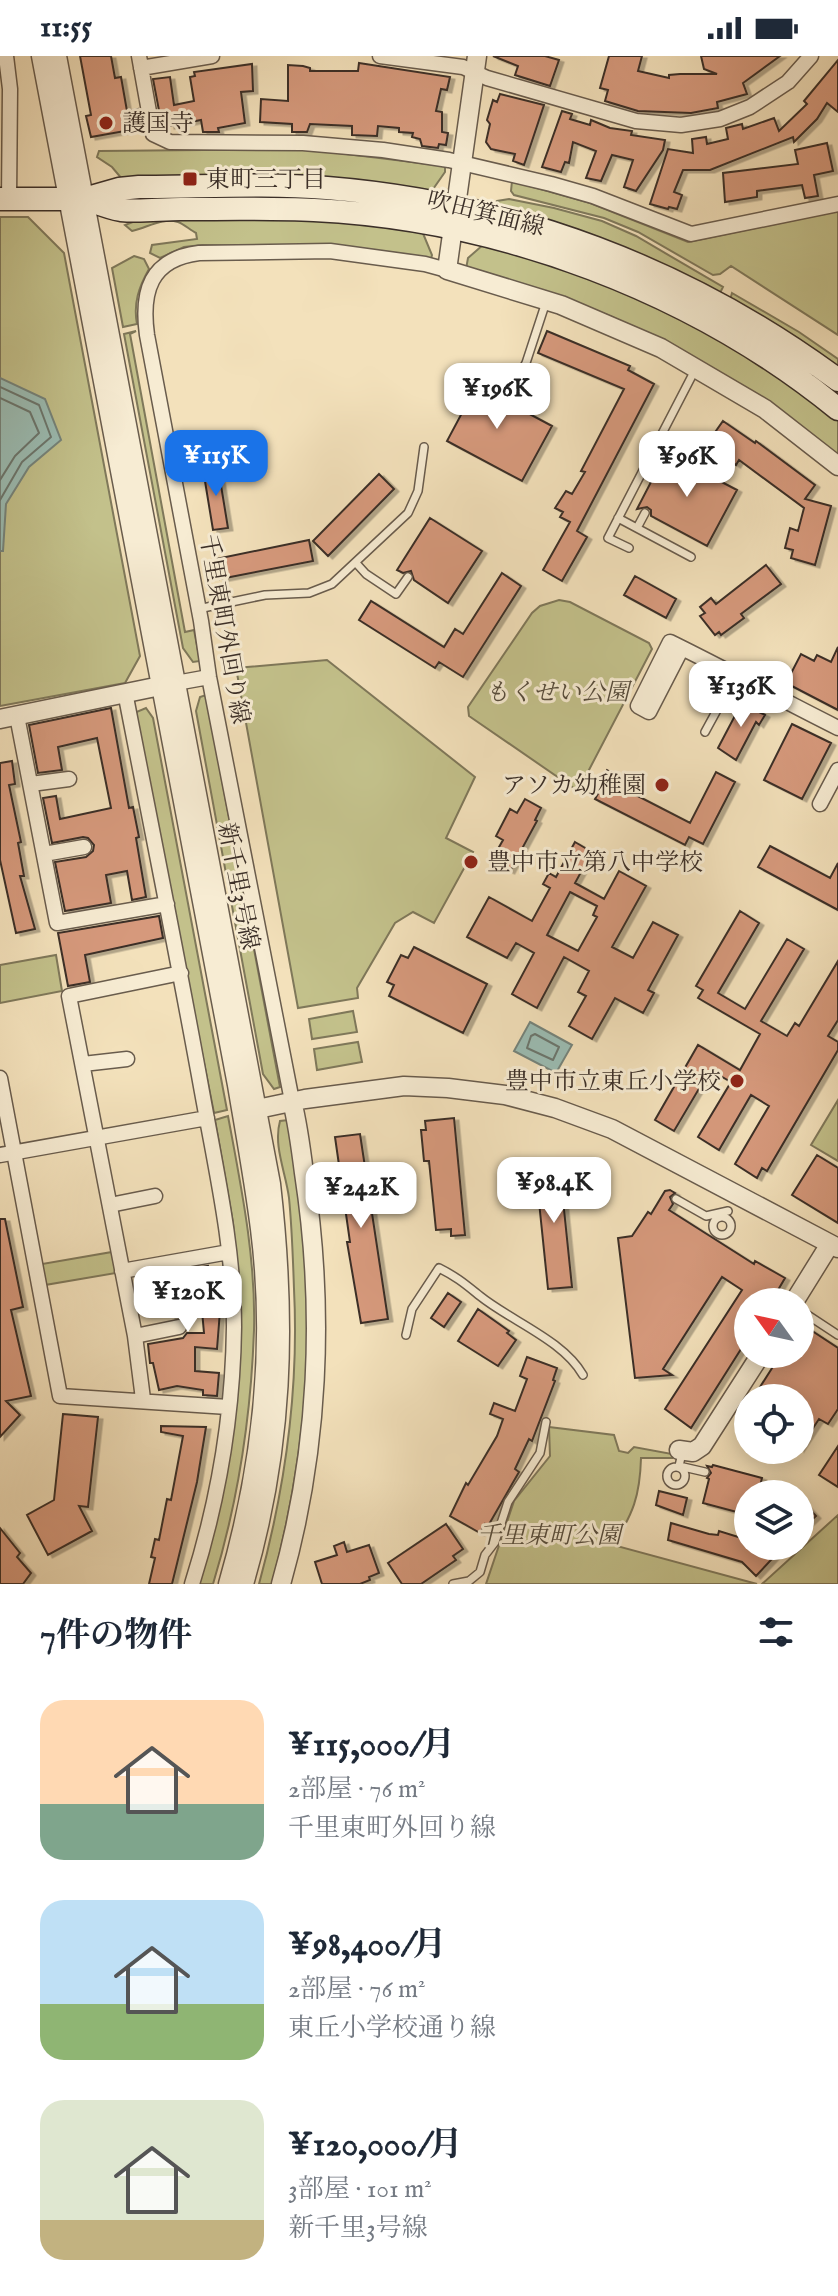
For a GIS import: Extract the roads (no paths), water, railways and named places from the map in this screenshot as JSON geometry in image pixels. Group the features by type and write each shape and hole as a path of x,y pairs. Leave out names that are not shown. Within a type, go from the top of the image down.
{"main road":[{"name":"吹田箕面線","path":"4,199 76,199 139,187 280,186 381,194 457,206 556,233 654,270 739,314 838,380"},
{"name":"吹田箕面線","path":"76,199 121,210 326,211 397,219 454,229 564,259 697,316 757,352 838,409"}],"street":[{"path":"4,199 10,89 6,56"},
{"path":"41,56 76,199"},
{"path":"57,56 76,199"},
{"path":"212,56 140,62 153,134 170,142 303,143 383,150 463,163 585,194 691,234 838,204"},
{"path":"380,56 463,67 476,64 636,121 686,125 729,116 762,101 796,74 811,56"},
{"path":"447,270 476,64"},
{"name":"新千里3号線","path":"76,199 249,1111 266,1309 265,1367 254,1473 228,1584"},
{"name":"千里東町外回り線","path":"281,1584 299,1508 311,1433 317,1338 309,1206 292,1101 209,677 144,314 145,296 159,270 169,261 188,254 280,250 371,256 447,270 547,300 606,322 697,367 772,414 838,466"},
{"path":"658,681 682,648 838,728"},
{"path":"167,904 57,923 31,784 8,717 209,677"},
{"path":"125,692 181,973 229,1252 234,1327 227,1432 204,1545 192,1584"},
{"path":"820,804 838,770"},
{"path":"31,784 69,779"},
{"path":"44,854 84,847"},
{"path":"143,1399 135,1336 69,996 181,973"},
{"path":"83,1064 127,1059"},
{"path":"0,1080 7,1154 60,1396 143,1399 228,1407"},
{"path":"249,1111 292,1101 404,1086 505,1095 555,1108 612,1129 732,1203 834,1246 804,1288"},
{"name":"新千里3号線","path":"244,1584 269,1472 281,1367 279,1255 271,1184 249,1111"},
{"path":"7,1154 207,1118"},
{"path":"110,1205 155,1196"},
{"path":"122,1271 229,1252"},
{"path":"135,1336 179,1327"},
{"path":"680,1458 702,1446 733,1404 753,1368"}],"lane":[{"path":"505,401 526,363 547,300"},
{"path":"629,548 608,538 697,367"},
{"path":"198,609 265,595 320,590 332,584 412,507 418,491 424,447"},
{"path":"637,528 645,513"},
{"path":"618,518 691,557"},
{"path":"356,563 374,581 396,594 408,577"},
{"path":"705,732 735,677"},
{"path":"676,1199 706,1216 719,1235 726,1235 731,1230 732,1203 706,1216"},
{"path":"714,1230 714,1223 719,1218 726,1218 731,1223"},
{"path":"406,1335 412,1309 439,1268 467,1283 481,1296 563,1350 583,1375"},
{"path":"814,1320 838,1335"},
{"path":"814,1332 819,1323"},
{"path":"453,1584 469,1581 480,1572 485,1555 495,1542 508,1502 540,1453 546,1422"},
{"path":"680,1458 705,1472"}],"water":[{"path":"0,378 45,399 61,440 29,467 6,504 3,551 0,551"},
{"path":"530,1022 572,1045 556,1073 514,1051"}],"place":[{"name":"護国寺","path":"106,123"},
{"name":"東町三丁目","path":"190,179"},
{"name":"アソカ幼稚園","path":"662,785"},
{"name":"豊中市立第八中学校","path":"471,862"},
{"name":"豊中市立東丘小学校","path":"737,1081"}],"park label":[{"name":"もくせい公園","path":"557,692"},
{"name":"千里東町公園","path":"549,1535"}]}
